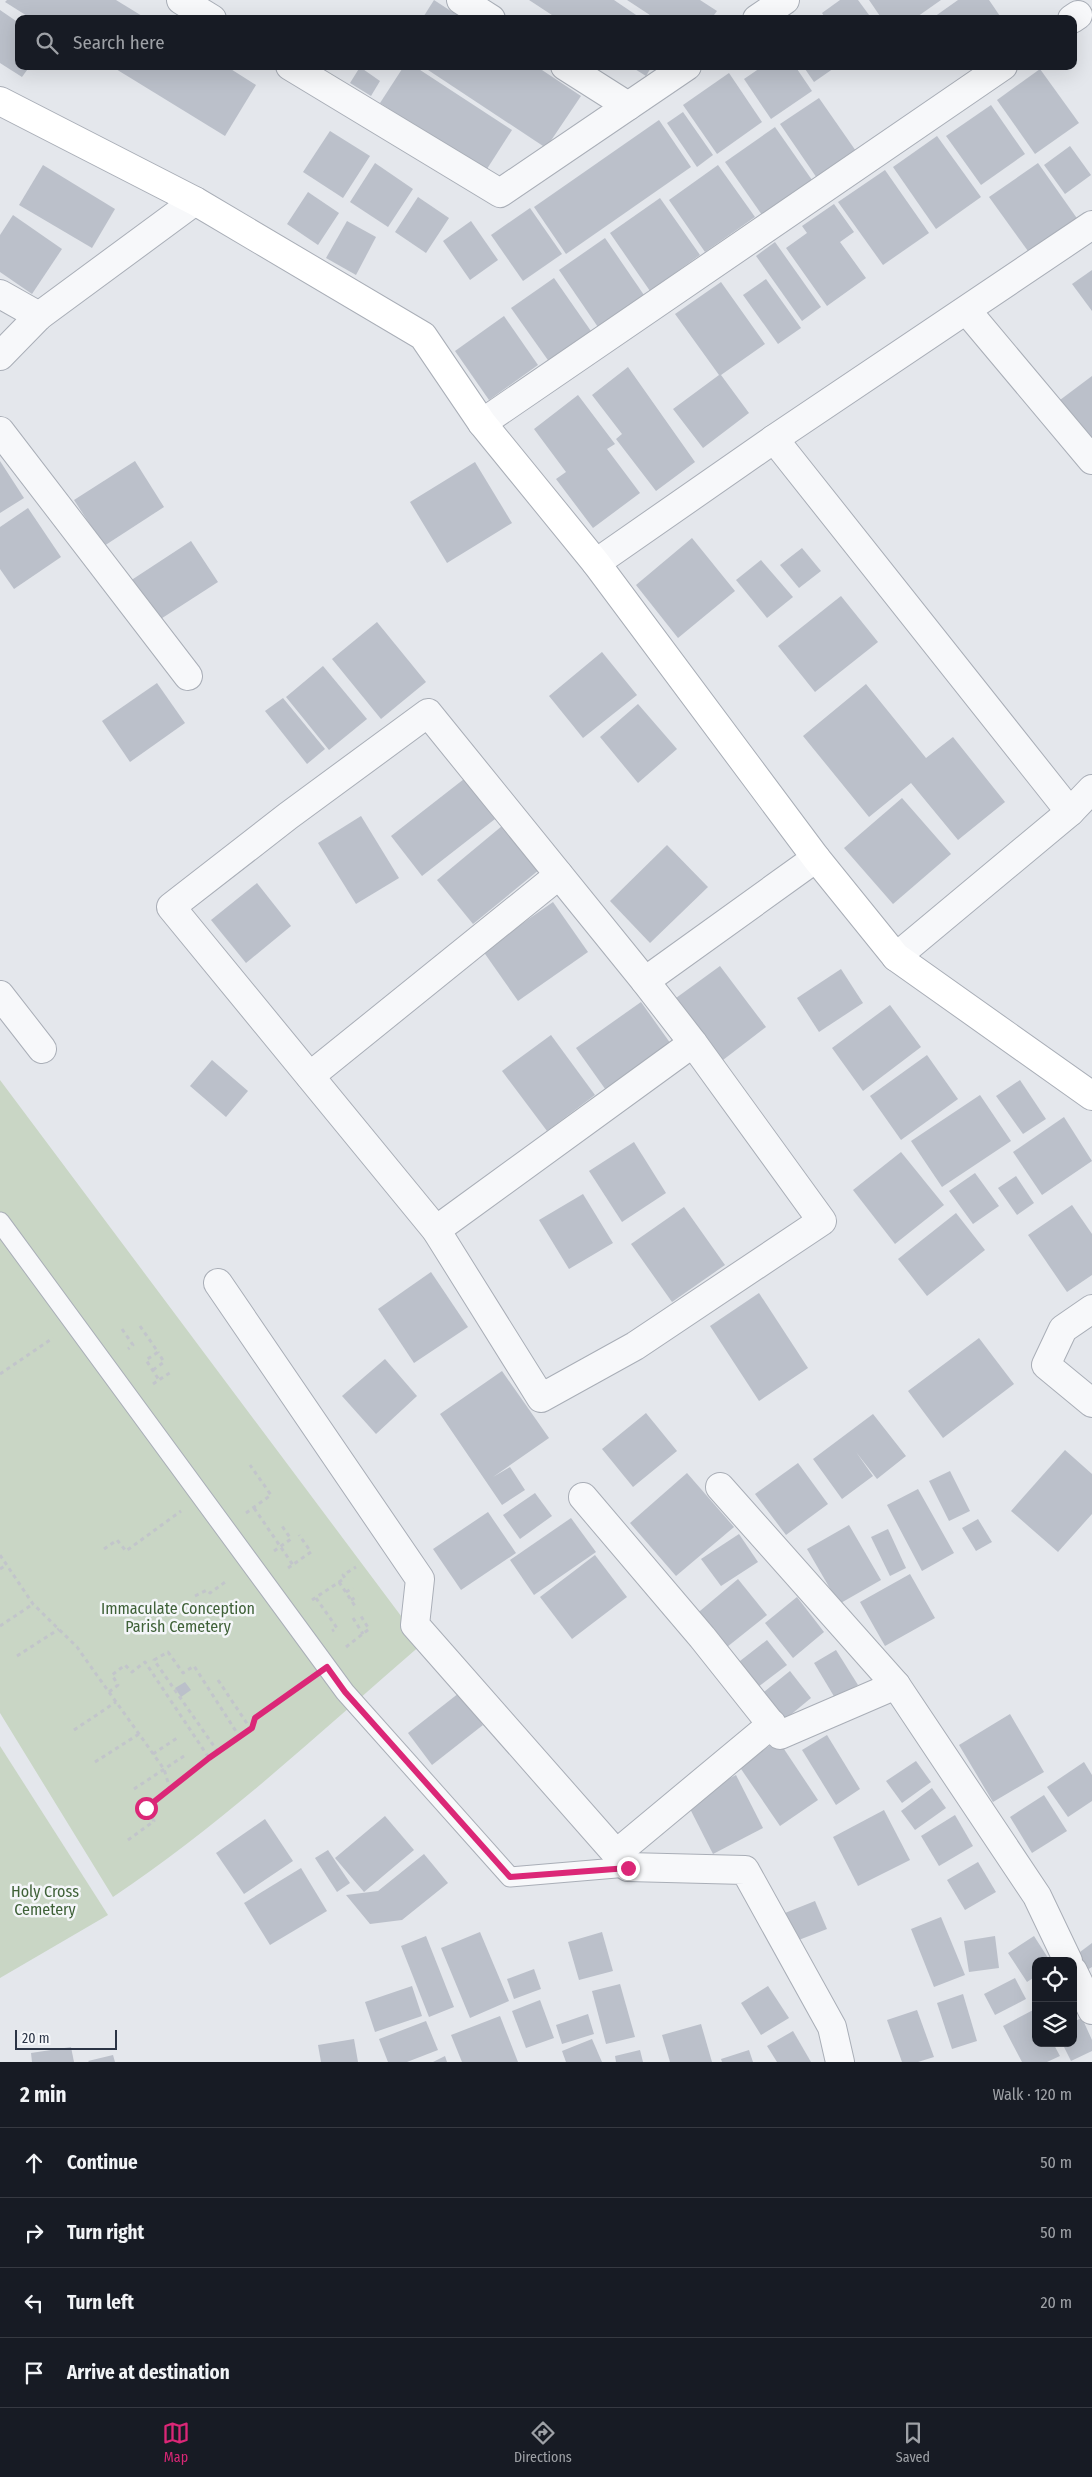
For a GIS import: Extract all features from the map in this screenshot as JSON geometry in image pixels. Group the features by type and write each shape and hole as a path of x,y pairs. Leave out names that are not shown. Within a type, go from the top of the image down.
{"street":[{"path":"181,0 205,15"},
{"path":"461,0 485,15"},
{"path":"297,70 500,193 681,70"},
{"path":"571,70 628,106"},
{"path":"482,423 997,70"},
{"path":"0,101 194,202 423,336 482,423 596,563 816,858 896,957 1092,1096"},
{"path":"0,356 39,316 194,202"},
{"path":"596,563 774,439 967,311 1092,225"},
{"path":"0,294 39,316"},
{"path":"967,311 1092,460"},
{"path":"0,431 188,676"},
{"path":"774,439 1070,812"},
{"path":"428,713 559,875 693,1043 822,1221 635,1346 541,1398 436,1230 170,907 288,816 428,713"},
{"path":"896,957 1070,812 1092,789"},
{"path":"645,981 816,858"},
{"path":"310,1076 559,875"},
{"path":"0,995 42,1049"},
{"path":"436,1230 693,1043"},
{"path":"218,1283 420,1579 415,1625 622,1860 745,1870 832,2028 840,2062"},
{"path":"1092,1309 1063,1329 1046,1365 1092,1403"},
{"path":"720,1487 896,1685 1037,1896 1066,1957"},
{"path":"583,1497 702,1637 780,1735 896,1685"},
{"path":"622,1860 772,1724"},
{"path":"1077,1979 1092,2010"}],"lane":[{"path":"0,1222 345,1692 510,1877 622,1860"}],"path":[{"path":"0,1374 74,1324"},
{"path":"140,1326 164,1362 153,1370"},
{"path":"158,1352 146,1360 159,1380"},
{"path":"225,1527 272,1495 250,1464"},
{"path":"104,1549 118,1540 126,1551 201,1496"},
{"path":"254,1508 293,1565"},
{"path":"265,1584 311,1552 299,1535"},
{"path":"0,1556 33,1604 77,1648 164,1769 170,1789"},
{"path":"195,1596 207,1590 210,1593 250,1563"},
{"path":"0,1569 6,1565"},
{"path":"289,1616 346,1578 343,1575 356,1566"},
{"path":"339,1582 355,1606"},
{"path":"346,1592 353,1588"},
{"path":"351,1600 358,1596"},
{"path":"0,1626 33,1604"},
{"path":"128,1840 154,1821 146,1808 250,1728 255,1718 369,1629 359,1613"},
{"path":"353,1618 363,1634"},
{"path":"17,1656 58,1629"},
{"path":"218,1752 154,1660 168,1652 183,1673 194,1666 239,1736"},
{"path":"109,1692 118,1685 112,1675 125,1665 132,1672 145,1662 209,1758"},
{"path":"218,1680 250,1728"},
{"path":"74,1730 116,1702"},
{"path":"95,1762 139,1734"},
{"path":"153,1754 177,1738"},
{"path":"134,1790 184,1756"}],"green space":[{"name":"Immaculate Conception Parish Cemetery","path":"0,1080 422,1644 233,1807 113,1897 0,1713"},
{"name":"Holy Cross Cemetery","path":"0,1746 108,1915 0,1978"}],"building":[{"path":"7,0 116,0 140,15 26,15 5,2"},
{"path":"434,0 457,15 425,15"},
{"path":"529,0 614,0 636,15 552,15"},
{"path":"627,0 700,0 717,11 714,15 650,15"},
{"path":"840,0 858,0 869,15 823,15 822,13"},
{"path":"869,0 941,0 920,15 879,15"},
{"path":"958,0 989,0 999,15 937,15"},
{"path":"0,10 15,20 15,70 27,70 22,77 0,63"},
{"path":"118,70 232,70 256,85 225,136"},
{"path":"358,70 364,70 380,81 371,96 350,83"},
{"path":"401,70 420,70 512,130 485,172 380,103"},
{"path":"428,70 542,70 581,96 546,148"},
{"path":"636,70 650,70 646,76"},
{"path":"757,70 798,70 812,91 771,119 744,79"},
{"path":"806,70 831,70 814,82"},
{"path":"1041,70 1079,123 1035,154 997,100"},
{"path":"729,73 762,122 717,154 683,105"},
{"path":"819,98 858,154 819,181 780,124"},
{"path":"991,105 1025,154 981,185 946,136"},
{"path":"683,112 713,155 697,167 667,123"},
{"path":"659,120 691,167 566,254 534,207"},
{"path":"775,127 812,180 762,215 725,162"},
{"path":"330,131 370,156 343,198 303,172"},
{"path":"937,136 981,197 936,229 893,167"},
{"path":"1070,146 1091,175 1065,194 1044,165"},
{"path":"375,163 413,189 388,227 350,202"},
{"path":"1038,163 1081,224 1033,258 989,197"},
{"path":"43,165 115,209 92,248 19,205"},
{"path":"718,165 755,217 705,252 669,200"},
{"path":"885,170 929,233 883,265 838,202"},
{"path":"308,192 339,213 318,245 287,224"},
{"path":"418,197 449,218 426,253 395,232"},
{"path":"660,198 700,255 650,291 610,233"},
{"path":"834,204 854,232 840,242 866,278 827,306 786,248 807,233 802,226"},
{"path":"530,208 562,254 523,281 491,235"},
{"path":"13,215 62,249 32,294 0,272 0,235"},
{"path":"347,221 376,237 356,275 326,258"},
{"path":"471,221 498,260 470,280 443,241"},
{"path":"605,238 646,298 600,330 559,270"},
{"path":"775,242 821,307 802,321 756,256"},
{"path":"1092,270 1092,311 1072,284"},
{"path":"554,278 593,334 550,363 511,308"},
{"path":"766,279 801,328 778,344 743,295"},
{"path":"721,282 765,344 721,375 749,413 703,448 673,409 719,375 675,314"},
{"path":"504,316 538,365 489,400 455,351"},
{"path":"628,367 695,462 656,491 616,439 622,434 592,395"},
{"path":"1092,376 1092,440 1056,403"},
{"path":"578,395 615,444 607,449 640,493 593,528 556,479 566,472 534,429"},
{"path":"0,461 24,498 0,513"},
{"path":"135,461 164,507 104,546 74,500"},
{"path":"475,462 512,523 447,563 410,502"},
{"path":"28,508 61,557 14,589 0,569 0,527"},
{"path":"692,538 735,591 678,638 636,585"},
{"path":"191,541 218,582 156,622 130,581"},
{"path":"802,548 821,571 799,588 780,565"},
{"path":"761,560 793,597 767,618 736,580"},
{"path":"841,596 878,642 815,692 778,646"},
{"path":"377,622 426,682 381,719 332,659"},
{"path":"602,652 637,695 583,738 549,696"},
{"path":"323,666 367,719 329,750 286,697"},
{"path":"157,683 185,723 130,762 102,721"},
{"path":"866,684 926,758 953,737 1005,802 958,840 911,783 869,817 803,736"},
{"path":"283,698 325,749 307,764 265,711"},
{"path":"638,704 677,749 638,783 600,737"},
{"path":"464,779 495,819 422,876 391,836"},
{"path":"902,798 951,854 893,904 844,848"},
{"path":"361,816 399,878 356,904 318,843"},
{"path":"508,821 545,865 473,924 437,880"},
{"path":"667,845 708,887 650,943 610,901"},
{"path":"257,883 291,926 246,963 211,920"},
{"path":"553,902 588,952 518,1001 483,951"},
{"path":"720,966 766,1027 723,1060 676,998"},
{"path":"841,969 863,1003 819,1032 797,998"},
{"path":"641,1002 673,1047 608,1093 576,1048"},
{"path":"890,1005 921,1047 863,1091 832,1048"},
{"path":"551,1035 595,1095 547,1131 502,1071"},
{"path":"927,1055 958,1099 901,1140 870,1096"},
{"path":"212,1060 248,1091 226,1117 190,1086"},
{"path":"1020,1080 1046,1119 1023,1134 996,1096"},
{"path":"980,1095 1011,1141 942,1187 911,1141"},
{"path":"1064,1117 1092,1161 1042,1195 1013,1152"},
{"path":"634,1142 666,1193 622,1222 589,1171"},
{"path":"901,1152 944,1205 895,1244 853,1190"},
{"path":"975,1173 999,1206 973,1224 949,1191"},
{"path":"1016,1176 1034,1203 1017,1215 998,1188"},
{"path":"583,1194 613,1243 569,1269 539,1220"},
{"path":"1072,1205 1092,1234 1092,1275 1067,1292 1028,1235"},
{"path":"684,1207 725,1265 672,1302 631,1244"},
{"path":"956,1213 985,1250 927,1296 898,1259"},
{"path":"431,1272 468,1327 414,1363 378,1309"},
{"path":"759,1293 808,1368 759,1401 710,1326"},
{"path":"979,1338 1014,1384 943,1438 908,1391"},
{"path":"385,1359 417,1396 376,1434 342,1396"},
{"path":"502,1371 549,1438 493,1477 510,1467 525,1490 502,1505 440,1414"},
{"path":"646,1413 677,1451 633,1487 602,1449"},
{"path":"873,1414 906,1456 877,1479 856,1452 873,1476 842,1499 813,1459"},
{"path":"1065,1450 1092,1474 1092,1514 1058,1552 1011,1511"},
{"path":"798,1463 828,1504 786,1535 755,1494"},
{"path":"950,1471 970,1511 949,1521 929,1481"},
{"path":"687,1473 734,1527 676,1576 630,1523"},
{"path":"918,1489 954,1553 922,1571 887,1505"},
{"path":"535,1493 552,1516 520,1539 503,1515"},
{"path":"488,1512 516,1553 461,1590 433,1549"},
{"path":"571,1518 596,1552 534,1595 510,1560"},
{"path":"978,1519 992,1542 976,1551 962,1528"},
{"path":"849,1525 881,1580 839,1604 807,1549"},
{"path":"888,1529 906,1568 890,1576 871,1537"},
{"path":"739,1534 758,1562 721,1586 701,1559"},
{"path":"595,1555 627,1597 572,1639 540,1597"},
{"path":"910,1574 935,1618 885,1646 860,1602"},
{"path":"738,1579 767,1615 722,1651 694,1616"},
{"path":"797,1597 824,1632 793,1658 765,1623"},
{"path":"767,1640 787,1665 750,1693 731,1668"},
{"path":"836,1650 858,1685 835,1698 814,1663"},
{"path":"790,1671 811,1698 777,1726 755,1699"},
{"path":"185,1682 191,1690 181,1697 175,1688"},
{"path":"459,1693 483,1725 432,1765 408,1733"},
{"path":"1010,1714 1044,1772 993,1802 959,1745"},
{"path":"827,1735 860,1789 836,1805 802,1750"},
{"path":"778,1740 818,1800 780,1826 739,1766"},
{"path":"916,1761 931,1782 902,1803 886,1781"},
{"path":"1084,1762 1092,1775 1092,1801 1068,1817 1047,1787"},
{"path":"736,1775 763,1828 713,1854 686,1801"},
{"path":"932,1788 946,1808 915,1830 901,1811"},
{"path":"1044,1795 1067,1831 1032,1853 1010,1817"},
{"path":"884,1810 910,1860 858,1886 833,1837"},
{"path":"955,1815 973,1846 939,1866 921,1836"},
{"path":"385,1816 414,1850 364,1892 335,1858"},
{"path":"265,1819 293,1861 244,1894 216,1853"},
{"path":"328,1850 350,1883 337,1892 315,1858"},
{"path":"424,1854 448,1883 402,1920 370,1924 346,1895 378,1891"},
{"path":"978,1862 996,1892 965,1910 947,1880"},
{"path":"301,1868 327,1911 270,1945 244,1903"},
{"path":"815,1901 827,1929 786,1945 775,1917"},
{"path":"941,1917 965,1975 934,1987 911,1929"},
{"path":"480,1932 509,2001 470,2018 441,1948"},
{"path":"602,1932 613,1971 579,1980 568,1942"},
{"path":"426,1936 454,2007 429,2017 401,1946"},
{"path":"995,1936 999,1968 969,1972 964,1941"},
{"path":"1034,1936 1047,1957 1032,1957 1032,1979 1027,1982 1008,1953"},
{"path":"1092,1943 1092,1967 1087,1970 1076,1955"},
{"path":"534,1969 541,1989 514,1999 507,1979"},
{"path":"1015,1978 1026,1999 995,2015 984,1994"},
{"path":"620,1984 635,2037 606,2044 592,1991"},
{"path":"412,1986 422,2016 375,2032 365,2002"},
{"path":"768,1986 789,2018 761,2035 741,2003"},
{"path":"963,1994 977,2041 952,2049 937,2003"},
{"path":"540,2000 554,2038 526,2048 512,2011"},
{"path":"917,2010 934,2057 918,2062 902,2062 887,2020"},
{"path":"1032,2011 1032,2047 1055,2047 1060,2056 1047,2062 1022,2062 1003,2026"},
{"path":"588,2014 594,2034 562,2044 556,2025"},
{"path":"500,2016 518,2062 462,2062 451,2035"},
{"path":"1082,2018 1092,2040 1092,2051 1071,2061 1064,2047 1077,2047 1077,2020"},
{"path":"426,2021 438,2050 407,2062 388,2062 379,2039"},
{"path":"701,2024 712,2062 670,2062 662,2035"},
{"path":"793,2031 811,2062 777,2062 767,2046"},
{"path":"354,2039 358,2062 321,2062 318,2045"},
{"path":"592,2039 602,2062 566,2062 562,2051"},
{"path":"71,2047 74,2062 32,2062 31,2053"},
{"path":"640,2050 643,2062 616,2062 615,2056"},
{"path":"749,2050 753,2062 722,2062 721,2059"},
{"path":"113,2055 115,2062 88,2061"},
{"path":"445,2056 447,2062 433,2062"}],"route":[{"path":"146,1808 209,1758 252,1728 255,1718 327,1667 345,1692 510,1877 628,1868"}]}
